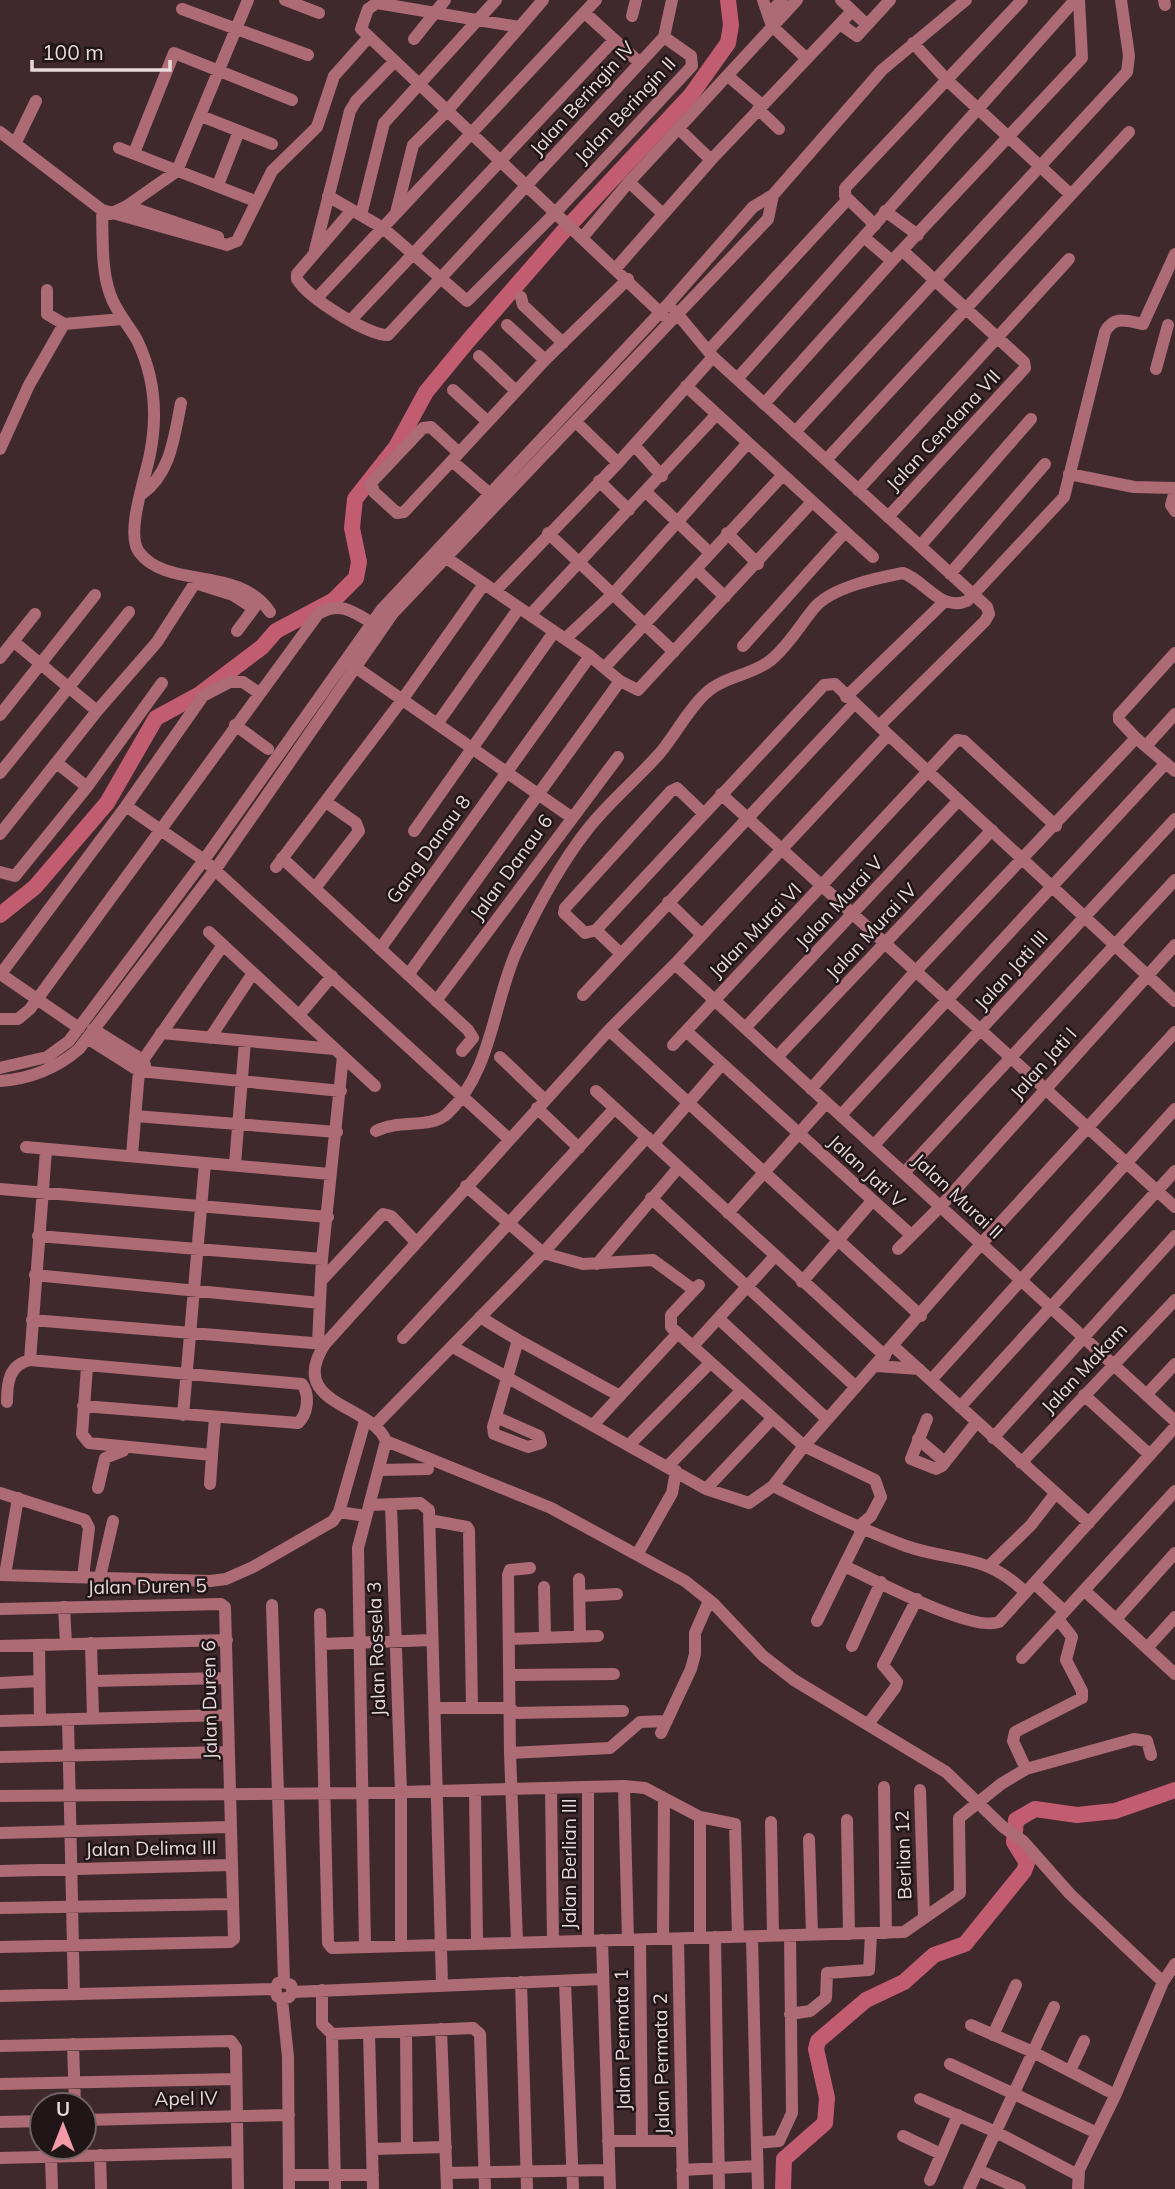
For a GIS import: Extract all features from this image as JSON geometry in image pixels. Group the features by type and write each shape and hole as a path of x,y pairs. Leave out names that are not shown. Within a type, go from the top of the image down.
{"street":[{"path":"106,212 127,206 177,171 248,0"},
{"path":"285,0 319,13"},
{"path":"414,39 445,0"},
{"path":"496,0 384,123 356,212 314,251 297,274 300,284 350,321 614,40"},
{"path":"396,213 413,145 447,111 543,0"},
{"path":"317,298 596,0"},
{"path":"664,37 672,0"},
{"path":"763,0 770,21 806,58"},
{"path":"580,236 728,76 770,21 782,0"},
{"path":"770,21 797,0"},
{"path":"841,0 867,25"},
{"path":"840,24 854,37 890,0"},
{"path":"0,1081 20,1079 49,1069 81,1037 215,870 350,664 372,623 665,307 756,204 774,195 882,70 966,0"},
{"path":"875,225 843,194 845,188 1022,0"},
{"path":"737,379 865,238 885,211 978,107 1077,0"},
{"path":"764,404 892,261 1082,58 1077,0"},
{"path":"795,432 1126,72 1130,63 1121,0"},
{"path":"632,16 634,1"},
{"path":"322,1343 608,1030 676,964 989,616 987,607 737,379 665,307 628,279 529,186 500,164 361,29 368,9 375,3 391,3 519,27"},
{"path":"182,9 307,55"},
{"path":"616,268 711,160 852,11"},
{"path":"585,13 639,63"},
{"name":"Jalan Beringin IV","path":"350,321 388,335 529,186 664,37"},
{"name":"Jalan Beringin II","path":"440,278 467,301 558,215 692,66 691,56 664,37"},
{"path":"0,132 106,212 219,245 237,241 272,171 286,154 313,132 324,114 340,67 368,38"},
{"path":"913,43 948,80 1070,194"},
{"path":"134,153 174,53 292,100"},
{"path":"314,251 350,111 356,101 394,62"},
{"path":"728,76 779,129"},
{"path":"327,100 350,111"},
{"path":"16,142 36,102"},
{"path":"201,116 272,144"},
{"path":"679,129 711,160"},
{"path":"218,186 239,131"},
{"path":"826,460 1129,132"},
{"path":"119,148 250,199"},
{"path":"629,182 663,214"},
{"path":"0,1068 47,1057 81,1037 204,860 350,664 445,557 577,423 768,219 774,195"},
{"path":"328,196 383,228 440,278"},
{"path":"462,1051 472,1035 315,888 279,862 489,587 618,463 848,199"},
{"path":"127,206 218,237"},
{"path":"885,211 918,235"},
{"path":"106,212 106,276 109,293 138,342 155,398 154,427 134,539 137,549 158,567 222,580 270,612"},
{"path":"865,238 892,261"},
{"path":"903,251 997,337"},
{"path":"1143,324 1175,254"},
{"path":"858,490 1069,259"},
{"path":"491,494 455,457 434,428 426,426 372,481 371,487 393,511 401,514 455,457 487,421 545,360 628,279"},
{"path":"47,290 47,314 64,324 122,319"},
{"path":"521,297 523,304 564,343"},
{"path":"376,1131 395,1123 428,1123 445,1116 462,1095 480,1066 516,952 545,897 586,832 663,748 704,694 719,684 767,663 797,632 817,606 845,587 903,573 944,602 963,603 974,595 1060,504 1105,332 1110,324 1117,320 1172,325 1156,369"},
{"path":"0,449 29,385 64,324"},
{"path":"507,325 545,360"},
{"name":"Jalan Cendana VII","path":"888,517 1025,368 1024,362 997,337"},
{"path":"480,356 516,391"},
{"path":"686,386 873,557"},
{"path":"453,390 487,421"},
{"path":"142,494 158,481 165,467 181,403"},
{"path":"437,724 524,611 580,561 716,415"},
{"path":"920,546 1031,419"},
{"path":"577,423 618,463"},
{"path":"414,831 472,748 560,636 613,594 747,444"},
{"path":"634,445 662,476"},
{"path":"950,574 1045,464"},
{"path":"1069,474 1134,487 1175,489 1171,505 1175,511"},
{"path":"605,667 782,476"},
{"path":"599,481 629,510"},
{"path":"646,492 710,553"},
{"path":"445,557 590,656 620,681 638,690 758,564 811,503"},
{"path":"743,646 845,532"},
{"path":"548,533 674,652"},
{"path":"727,533 758,564"},
{"path":"696,569 725,597"},
{"path":"0,834 97,711 157,642 195,583 256,604"},
{"path":"0,715 95,595"},
{"path":"583,995 748,819 850,701 944,602"},
{"path":"237,632 256,604"},
{"path":"0,1019 22,1017 318,614 333,607 344,607 372,623"},
{"path":"0,773 129,612"},
{"path":"1,655 35,614"},
{"path":"13,641 97,711"},
{"path":"841,1115 1171,767 1119,720 1119,715 1175,653"},
{"name":"Gang Danau 8","path":"380,949 590,656"},
{"path":"350,664 571,817"},
{"path":"408,975 620,681"},
{"path":"259,693 243,682 230,682 203,696 126,806 1,975 81,1037 143,1066 242,1083 341,1091"},
{"path":"0,872 15,876 87,787 162,683"},
{"path":"703,813 677,788 671,791 565,908 564,914 585,933 596,930 824,685 835,684 850,701 1055,887 1175,1001"},
{"path":"811,1089 914,973 1022,859 1141,742 1175,714"},
{"path":"235,725 268,749"},
{"name":"Jalan Murai VI","path":"673,1045 823,887 957,740 963,740 1056,826"},
{"name":"Jalan Danau 6","path":"436,1001 618,757"},
{"path":"57,763 87,787"},
{"path":"721,794 914,973 1175,1207"},
{"name":"Jalan Murai V","path":"745,1028 959,800"},
{"path":"315,888 359,831 356,823 327,802"},
{"path":"126,806 162,828 204,860 509,1139"},
{"name":"Jalan Jati III","path":"874,1145 1175,819"},
{"name":"Jalan Murai IV","path":"777,1057 992,830"},
{"path":"904,1173 1175,880"},
{"path":"668,902 702,935"},
{"path":"596,930 620,953"},
{"path":"209,932 375,1086"},
{"path":"132,1155 143,1066 161,1033 223,945"},
{"name":"Jalan Jati I","path":"898,1248 940,1206 1175,945"},
{"name":"Jalan Murai II","path":"676,964 1175,1421"},
{"path":"210,1038 253,973"},
{"path":"300,1014 332,976"},
{"path":"608,1030 921,1316"},
{"name":"Jalan Jati V","path":"686,1031 910,1234"},
{"path":"453,1346 508,1380 706,1489 750,1503 773,1486 827,1419 921,1316 981,1244 1175,1032"},
{"path":"161,1033 338,1052"},
{"path":"234,1164 245,1041"},
{"path":"338,1052 341,1091 322,1259 322,1343 315,1365 318,1381 332,1401 370,1423 386,1441 551,1508 638,1553 685,1581 709,1601 763,1656 794,1680 946,1772 1003,1827 1023,1841 1070,1894 1163,1982"},
{"path":"500,1057 579,1148"},
{"path":"18,1498 2,1575 226,1579 326,1527 339,1512 370,1423 453,1346 688,1103 722,1064"},
{"path":"596,1091 885,1356 919,1369 932,1379 976,1423 1088,1523"},
{"path":"728,1213 825,1103"},
{"path":"403,1338 615,1108"},
{"path":"932,1379 1175,1109"},
{"path":"135,1116 337,1132"},
{"path":"26,1147 330,1174"},
{"path":"30,1360 46,1150"},
{"path":"183,1415 184,1376 205,1163"},
{"path":"597,1264 615,1246 651,1198 679,1167"},
{"path":"960,1407 1175,1171"},
{"path":"466,1186 543,1253 583,1264 653,1260 696,1287 671,1315 671,1327 677,1334 771,1420 804,1446 875,1480 881,1497 860,1529 845,1566 817,1620"},
{"path":"0,1189 201,1204 328,1217"},
{"path":"651,1198 856,1387"},
{"path":"802,1282 872,1201"},
{"path":"321,1282 383,1214 391,1216 416,1242"},
{"path":"38,1236 322,1259"},
{"path":"993,1438 1175,1236"},
{"path":"693,1346 775,1256"},
{"path":"35,1275 320,1303"},
{"name":"Jalan Makam","path":"1021,1463 1175,1300"},
{"path":"480,1317 620,1396"},
{"path":"719,1319 827,1419"},
{"path":"32,1320 322,1343"},
{"path":"593,1425 677,1334"},
{"path":"496,1417 518,1340"},
{"path":"885,1356 919,1369"},
{"path":"7,1402 10,1374 21,1362 30,1360 184,1376 302,1384 307,1390 304,1416 298,1423 83,1406"},
{"path":"629,1446 710,1363"},
{"path":"1147,1394 1175,1364"},
{"path":"88,1367 83,1406 83,1439 89,1443 125,1448 212,1455"},
{"path":"638,1553 672,1493 671,1469 741,1391"},
{"path":"1084,1395 1150,1455"},
{"path":"210,1484 215,1418"},
{"path":"927,1419 912,1461 936,1469 945,1462 976,1423"},
{"path":"706,1489 771,1420"},
{"path":"845,1566 917,1599 986,1626 999,1622 1175,1427"},
{"path":"918,1439 945,1462"},
{"path":"365,1947 358,1548 386,1441"},
{"path":"98,1488 105,1458 125,1448"},
{"path":"380,1471 428,1469"},
{"path":"773,1486 860,1529 915,1549 990,1565 1029,1587 1061,1615 1072,1637 1066,1660 1082,1691 1082,1698 1015,1731 1013,1741 1026,1769"},
{"path":"1022,1658 1175,1491"},
{"path":"0,1493 63,1511 88,1523 83,1577"},
{"path":"990,1565 1031,1524 1055,1494"},
{"path":"339,1512 368,1511 391,1505 420,1503 429,1510 442,1985"},
{"name":"Jalan Rossela 3","path":"391,1505 401,1792 401,1944"},
{"path":"429,1520 467,1527 469,1530 472,1708"},
{"path":"100,1577 113,1521"},
{"path":"1115,1619 1175,1553"},
{"path":"517,1941 510,1753 509,1571 530,1568"},
{"path":"579,1579 580,1636"},
{"path":"852,1646 881,1582"},
{"path":"544,1587 545,1637"},
{"path":"1085,1591 1175,1674"},
{"path":"580,1596 617,1594"},
{"path":"869,1723 895,1688 897,1682 883,1665 917,1599"},
{"path":"661,1733 691,1669 695,1654 695,1633 709,1601"},
{"name":"Jalan Duren 5","path":"66,1644 64,1607 221,1604 225,1607"},
{"path":"272,1605 280,1793 289,2189"},
{"path":"0,1609 64,1607"},
{"name":"Jalan Duren 6","path":"74,1945 230,1942 234,1939 225,1607"},
{"path":"320,1614 328,1943 332,1948 441,1942 871,1935 907,1931 960,1893 959,1818 978,1803 1026,1769 1133,1739 1147,1741 1151,1755"},
{"path":"1147,1648 1175,1617"},
{"path":"509,1639 598,1636"},
{"path":"0,1646 227,1640"},
{"path":"321,1644 432,1640"},
{"path":"91,1643 93,1718"},
{"path":"39,1645 40,1720"},
{"path":"510,1675 614,1674"},
{"path":"92,1681 226,1678"},
{"path":"0,1683 39,1681"},
{"path":"435,1708 624,1711"},
{"path":"0,1721 227,1715"},
{"path":"68,1718 74,1994"},
{"path":"510,1753 610,1748 639,1723 667,1721"},
{"path":"0,1757 228,1752"},
{"path":"0,1796 362,1793 624,1786 645,1788 700,1817 735,1824 738,1937"},
{"name":"Jalan Permata 1","path":"624,1786 634,1940 642,2141"},
{"name":"Jalan Berlian III","path":"588,1787 588,1941"},
{"path":"884,1787 886,1933"},
{"path":"551,1788 553,1942"},
{"path":"475,1790 477,1942"},
{"name":"Berlian 12","path":"920,1790 924,1918"},
{"path":"663,1939 664,1799"},
{"path":"700,1817 701,1938"},
{"path":"847,1820 849,1934"},
{"path":"771,1822 773,1936"},
{"path":"0,1833 230,1827"},
{"path":"809,1839 812,1935"},
{"name":"Jalan Delima III","path":"0,1871 231,1865"},
{"path":"0,1909 232,1903"},
{"path":"757,2143 779,2141 790,2119 790,1935"},
{"path":"790,2014 810,2011 827,1998 827,1973 869,1970 871,1935"},
{"path":"715,1937 719,2189"},
{"path":"752,1937 758,2189"},
{"name":"Jalan Permata 2","path":"678,1939 683,2189"},
{"path":"602,1940 610,2189"},
{"path":"0,1947 74,1945"},
{"path":"1078,2189 1078,2175 1163,1982 1175,1964"},
{"path":"0,1996 322,1990 602,1979"},
{"path":"565,1981 573,2189"},
{"path":"521,1982 527,2189"},
{"path":"993,2035 1016,1985"},
{"path":"322,1990 322,2024 332,2034 335,2189"},
{"path":"969,2189 1054,2007"},
{"path":"971,2025 1033,2052 1108,2091"},
{"path":"332,2034 473,2028 480,2034 485,2189"},
{"path":"441,2029 447,2189"},
{"path":"406,2031 407,2148"},
{"path":"369,2034 373,2189"},
{"path":"0,2046 231,2041 236,2048 238,2189"},
{"path":"1070,2071 1084,2041"},
{"path":"74,2044 74,2091"},
{"path":"950,2064 1097,2133"},
{"path":"0,2084 235,2079"},
{"path":"920,2099 996,2132 1078,2175"},
{"name":"Apel IV","path":"98,2120 289,2115"},
{"path":"930,2179 958,2115"},
{"path":"0,2122 28,2121"},
{"path":"903,2136 941,2154"},
{"path":"608,2141 682,2141"},
{"path":"372,2149 446,2147"},
{"path":"101,2189 100,2155 237,2152"},
{"path":"0,2158 28,2157"},
{"path":"51,2161 52,2189"},
{"path":"682,2170 757,2166"},
{"path":"447,2173 608,2170"},
{"path":"978,2170 1018,2189"},
{"path":"289,2175 373,2175"}],"waterway":[{"path":"0,915 35,887 107,803 156,718 200,694 262,647 276,631 334,600 356,578 359,562 352,528 355,499 396,447 426,392 468,341 562,233 691,95 728,43 731,25 728,0"},
{"path":"783,2189 784,2159 825,2123 827,2098 816,2049 818,2041 866,2000 904,1982 934,1955 965,1944 1024,1871 1027,1863 1014,1842 1016,1820 1035,1809 1077,1815 1115,1811 1175,1790"}]}
